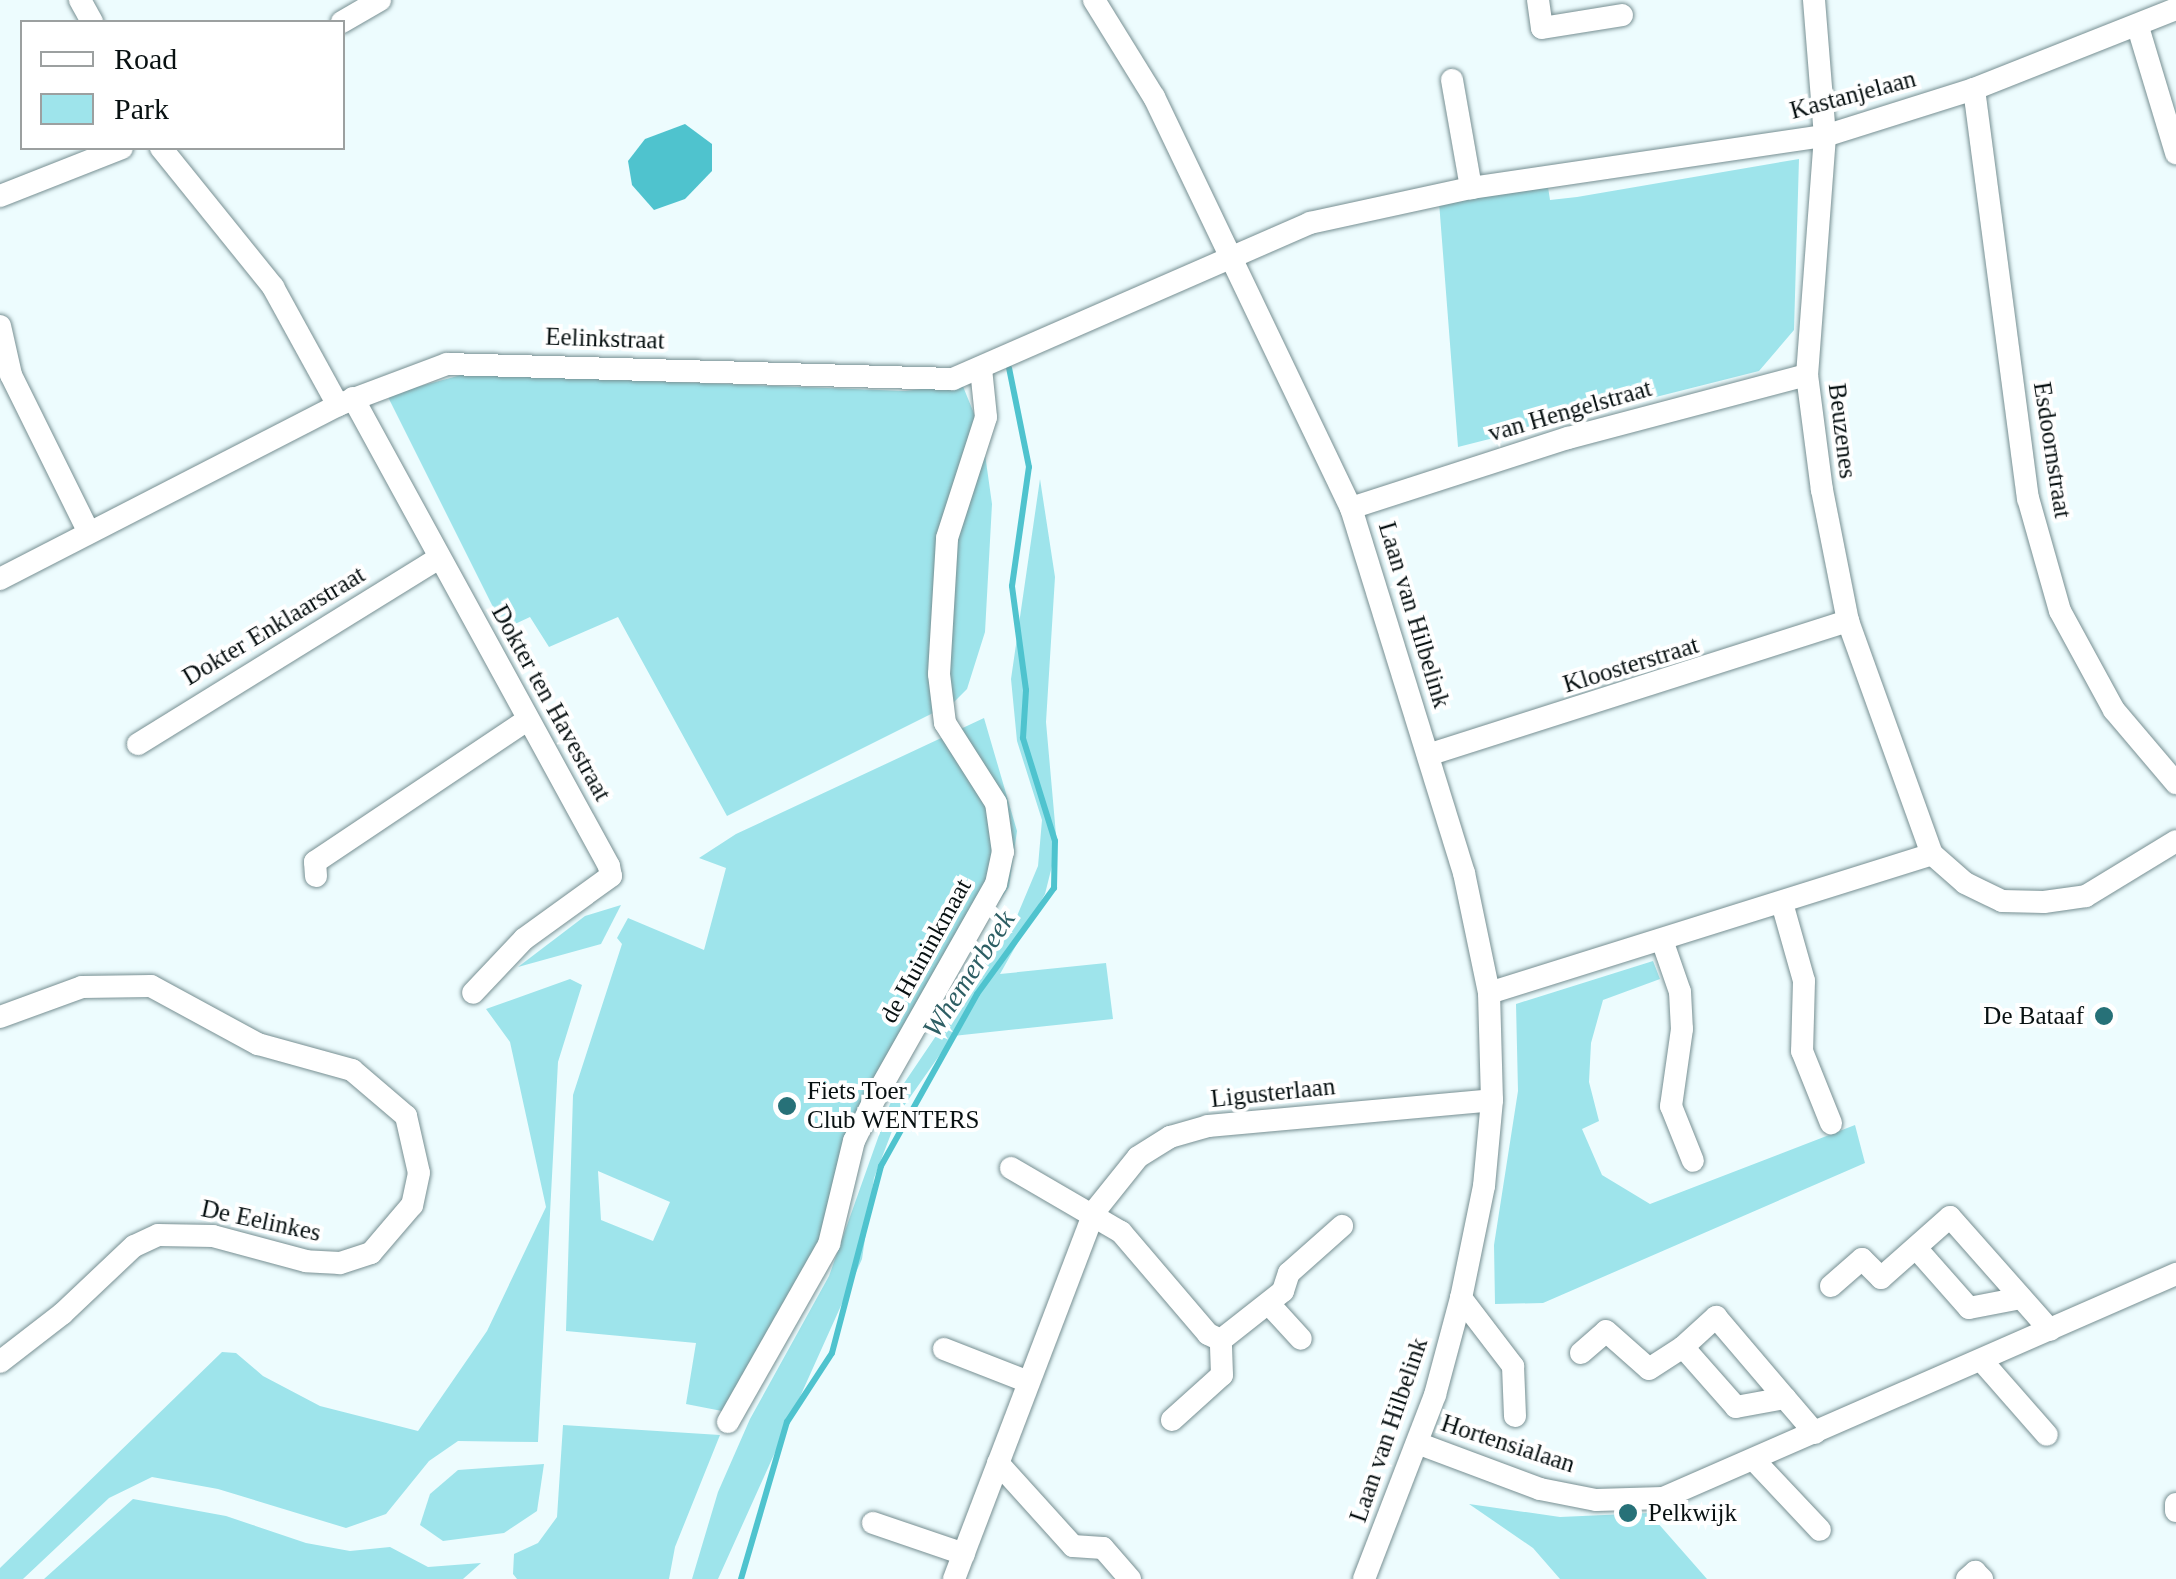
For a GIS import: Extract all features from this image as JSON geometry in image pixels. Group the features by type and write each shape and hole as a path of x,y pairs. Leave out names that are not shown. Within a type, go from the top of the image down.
{"street":[{"path":"345,20 380,0"},
{"name":"Laan van Hilbelink","path":"1094,0 1154,97 1351,508 1464,873 1489,993 1492,1100 1484,1186 1462,1298 1418,1443 1364,1579"},
{"path":"1538,0 1542,28 1622,15"},
{"name":"Beuzenes","path":"1814,0 1825,136 1807,375 1848,621 1932,854"},
{"name":"Kastanjelaan","path":"1231,255 1310,223 1471,188 1825,136 1974,89 2138,28 2176,9"},
{"path":"2138,28 2176,153"},
{"path":"1452,80 1471,188"},
{"name":"Esdoornstraat","path":"1974,89 2028,498 2060,611 2114,710 2176,783"},
{"path":"0,196 117,150"},
{"name":"Dokter ten Havestraat","path":"162,150 273,287 346,401 440,558 611,876 524,940 473,993"},
{"name":"Eelinkstraat","path":"0,579 86,529 346,401 447,364 915,380 981,369 1231,255"},
{"path":"0,326 12,374 86,529"},
{"name":"de Huininkmaat","path":"728,1422 829,1244 854,1141 876,1096 996,884 1002,852 996,803 945,723 939,674 947,538 986,418 981,369"},
{"name":"van Hengelstraat","path":"1351,508 1568,438 1807,375"},
{"name":"Dokter Enklaarstraat","path":"138,744 440,558"},
{"name":"Kloosterstraat","path":"1428,755 1848,621"},
{"path":"316,876 315,862 527,720"},
{"path":"1489,993 1932,854 1966,883 2002,901 2044,902 2086,896 2176,841"},
{"path":"1782,904 1804,982 1802,1051 1831,1124"},
{"path":"1662,940 1680,992 1672,1106 1694,1161"},
{"name":"De Eelinkes","path":"0,1017 82,987 152,986 258,1044 352,1070 406,1116 418,1173 412,1205 370,1253 340,1263 306,1261 213,1236 158,1235 119,1258 62,1314 0,1362"},
{"name":"Ligusterlaan","path":"954,1579 1026,1381 1094,1212 1138,1157 1170,1137 1208,1126 1492,1100"},
{"path":"1011,1168 1094,1212 1121,1232 1208,1334 1221,1340"},
{"path":"1831,1286 1862,1258 1881,1278 1950,1217 2050,1330"},
{"path":"1221,1340 1284,1291 1289,1273 1342,1226"},
{"path":"1916,1248 1969,1308 2021,1298"},
{"name":"Hortensialaan","path":"1418,1443 1540,1489 1596,1500 1664,1498 2176,1274"},
{"path":"1462,1298 1513,1366 1515,1416"},
{"path":"1269,1304 1301,1339"},
{"path":"1581,1353 1606,1331 1650,1368 1683,1347 1716,1317 1815,1433"},
{"path":"1172,1420 1222,1375 1221,1340"},
{"path":"1683,1347 1736,1407 1785,1398"},
{"path":"944,1350 1026,1381"},
{"path":"1982,1361 2047,1435"},
{"path":"1754,1460 1820,1530"},
{"path":"998,1463 1073,1546 1103,1548 1130,1579"},
{"path":"873,1523 964,1554"},
{"path":"1967,1579 1975,1572 1982,1579"}],"green space":[{"path":"1799,159 1794,330 1759,371 1458,447 1439,202 1548,187 1550,200 1577,197"},
{"path":"465,374 905,391 962,384 982,433 992,504 985,632 967,689 953,703 727,816 618,617 549,647 530,617 504,629 387,395"},
{"path":"1040,479 1055,577 1046,722 1057,846 1045,894 1000,974 1106,963 1113,1019 953,1036 899,1113 874,1178 862,1259 718,1579 692,1579 718,1492 750,1419 829,1276 890,1104 1017,916 1038,866 1042,820 1017,741 1011,679"},
{"path":"984,718 1017,831 1009,887 891,1057 816,1257 727,1412 686,1404 696,1343 566,1331 573,1095 622,944 617,938 628,918 704,950 726,868 699,858 736,834","holes":["598,1171 670,1202 653,1241 601,1220"]},
{"path":"621,905 601,944 518,967 585,916"},
{"path":"1653,961 1660,979 1603,1000 1591,1043 1589,1082 1599,1121 1582,1129 1602,1175 1650,1204 1855,1125 1865,1163 1543,1303 1495,1304 1494,1245 1518,1091 1516,1004"},
{"path":"570,979 582,985 558,1062 538,1442 458,1441 429,1461 386,1514 346,1528 218,1489 152,1477 109,1498 23,1579 0,1579 0,1568 222,1352 236,1353 263,1376 320,1406 418,1431 487,1331 546,1207 510,1042 486,1009"},
{"path":"563,1425 720,1435 675,1547 669,1579 517,1579 513,1574 514,1554 538,1543 557,1517"},
{"path":"544,1464 537,1511 504,1533 443,1541 420,1525 430,1494 458,1470"},
{"path":"133,1499 226,1516 306,1543 350,1551 390,1547 428,1567 481,1563 463,1579 44,1579"},
{"path":"1469,1504 1560,1517 1649,1513 1707,1579 1560,1579 1533,1548"}],"shaded area":[{"path":"685,124 712,144 712,171 685,199 654,210 632,185 628,161 645,139"}],"waterway":[{"name":"Whemerbeek","path":"741,1579 787,1422 832,1353 881,1166 977,994 1054,888 1055,841 1023,738 1026,690 1012,586 1029,467 1009,368"}],"place":[{"name":"De Bataaf","path":"2104,1016"},
{"name":"Fiets Toer Club WENTERS","path":"787,1106"},
{"name":"Pelkwijk","path":"1628,1513"}]}
